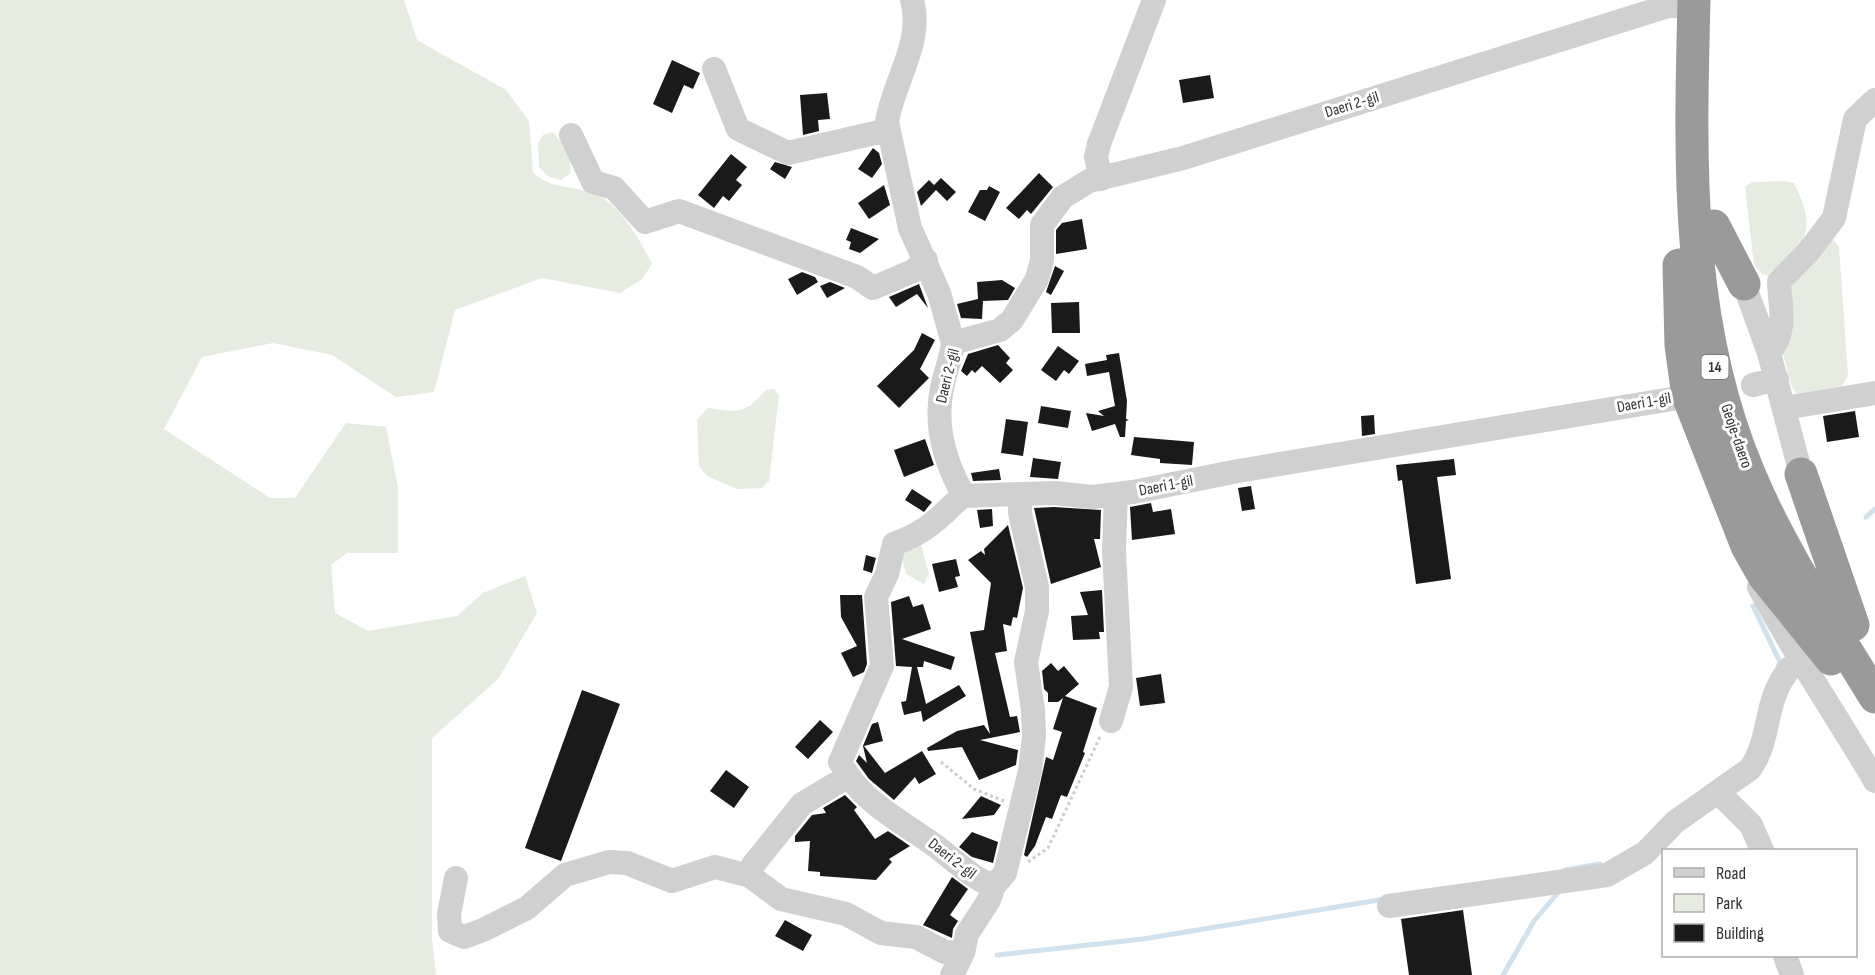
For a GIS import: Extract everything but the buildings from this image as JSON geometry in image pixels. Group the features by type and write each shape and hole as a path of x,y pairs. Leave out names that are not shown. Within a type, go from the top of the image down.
{"highway":[{"name":"Geoje-daero","path":"1701,2 1692,220 1704,318 1723,399 1748,471 1794,567 1875,697"},
{"name":"Geoje-daero","path":"1701,2 1714,226 1724,308 1736,372 1762,448 1804,542 1875,661"},
{"path":"1692,186 1680,228 1678,256 1681,345 1746,546 1760,569 1875,718"},
{"path":"1714,226 1744,284"},
{"path":"1801,474 1853,626"}],"street":[{"path":"912,0 916,14 914,34 889,105 888,130 910,228 939,293 953,343"},
{"path":"1101,179 1096,157 1099,144 1154,0"},
{"name":"Daeri 2-gil","path":"964,496 948,463 940,439 938,418 942,387 951,360 953,343 1000,330 1012,320 1037,279 1042,260 1042,225 1063,197 1073,189 1089,181 1183,158 1668,6 1701,2"},
{"path":"714,69 738,129 788,153 888,130"},
{"path":"1769,353 1781,332 1783,310 1779,282 1809,251 1834,218 1855,119 1875,100"},
{"path":"571,135 593,182 614,188 645,222 679,211 857,277 873,288 913,271 926,260"},
{"path":"1744,284 1769,353 1801,474"},
{"path":"1753,385 1776,379"},
{"path":"1784,408 1875,393"},
{"name":"Daeri 1-gil","path":"964,496 1055,493 1092,497 1116,494 1238,471 1698,395"},
{"path":"952,975 963,954 968,934 1000,879 1022,809 1034,736 1033,710 1026,662 1037,599 1029,548 1020,513 1020,494"},
{"path":"1111,721 1121,687 1114,551 1116,494"},
{"path":"750,876 753,865 802,804 847,777 840,762 882,666 876,597 887,574 894,544 916,535 936,520 951,503 964,496"},
{"path":"1760,569 1754,578 1802,664 1838,717 1875,781"},
{"path":"1389,906 1607,875 1645,853 1675,822 1750,769 1758,758 1774,691 1791,667 1802,664"},
{"name":"Daeri 2-gil","path":"847,777 883,811 913,829 980,881 1000,879"},
{"path":"1718,792 1750,825 1762,849"},
{"path":"456,878 449,914 450,931 464,937 527,908 565,875 609,862 627,863 672,881 716,867 750,876 781,899 846,914 881,933 916,937 945,952 963,954"},
{"path":"1785,957 1792,975"}],"path":[{"path":"1000,879 1016,871 1048,848 1098,740 1111,721"},
{"path":"941,762 974,789 1022,809"}],"green space":[{"path":"0,0 404,0 417,40 506,90 529,121 533,172 552,184 588,191 609,203 634,232 652,264 642,279 620,293 542,278 455,310 434,392 396,397 332,355 273,343 202,357 164,429 270,498 295,498 346,423 386,427 398,487 398,553 347,553 331,565 335,613 368,631 457,616 483,593 525,576 537,613 498,679 432,738 432,939 436,975 0,975"},
{"path":"552,132 569,156 570,174 561,180 548,176 539,167 538,144 543,135"},
{"path":"1752,182 1794,183 1807,225 1800,244 1772,277 1762,274 1754,265 1745,187"},
{"path":"1833,239 1839,247 1848,376 1842,386 1797,394 1792,387 1783,354 1788,339 1789,285"},
{"path":"774,389 779,395 769,481 762,488 737,489 707,476 699,466 697,420 708,408 734,411 746,408 766,390"},
{"path":"917,543 921,545 929,574 924,584 906,574 902,557 905,550"}],"waterway":[{"path":"1866,517 1875,509"},
{"path":"1753,606 1780,662 1778,666"},
{"path":"1565,870 1600,864"},
{"path":"1503,975 1534,921 1557,894"},
{"path":"997,955 1143,939 1385,899"}]}
